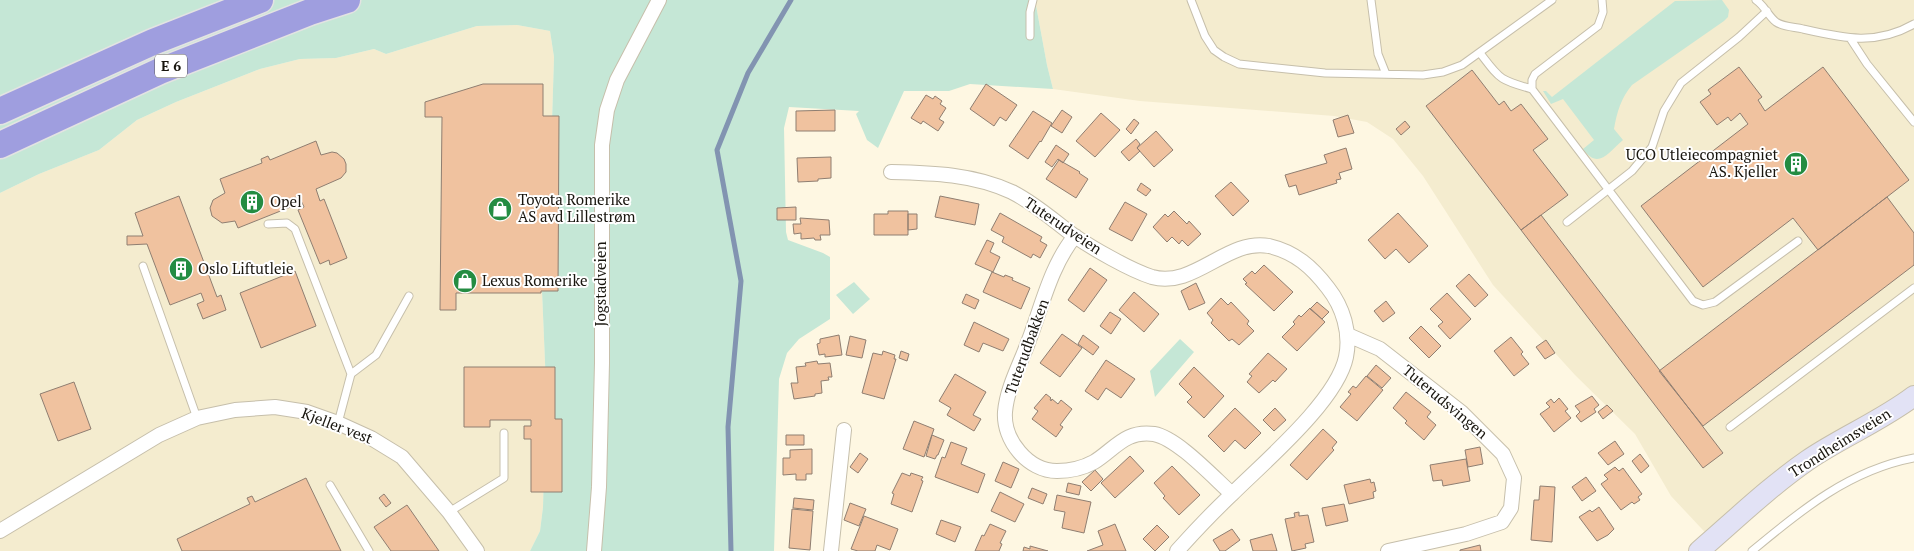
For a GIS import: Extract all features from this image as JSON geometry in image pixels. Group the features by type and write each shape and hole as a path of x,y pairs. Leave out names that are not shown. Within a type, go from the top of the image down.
{"highway":[{"name":"E 6","path":"0,111 153,42 260,0"},
{"name":"E 6","path":"0,145 160,71 310,12 347,0"}],"main road":[{"name":"Trondheimsveien","path":"1699,551 1760,497 1802,464 1914,396"}],"street":[{"name":"Jogstadveien","path":"594,551 599,487 602,363 602,145 607,110 617,80 659,0"},
{"name":"Tuterudveien","path":"891,172 966,177 1012,192 1029,202 1091,247 1143,273 1166,279 1181,277 1252,246 1266,246 1284,250 1307,264 1335,296 1346,324 1348,335 1346,358 1328,394 1295,432 1176,551"},
{"name":"Tuterudbakken","path":"1075,236 1068,245 1054,273 1009,391 1005,413 1009,438 1016,449 1029,460 1051,470 1059,471 1077,469 1094,462 1116,444 1131,436 1156,435 1170,440 1232,494"},
{"name":"Tuterudsvingen","path":"1348,335 1380,349 1461,412 1503,454 1514,478 1514,495 1510,508 1502,522 1466,534 1388,551"},
{"name":"Kjeller vest","path":"0,531 159,435 197,418 236,410 275,407 307,412 338,423 371,438 402,457 449,512 477,551"},
{"path":"831,551 844,430"}],"lane":[{"path":"1030,36 1030,12 1033,0"},
{"path":"1191,0 1205,36 1214,50 1239,64 1325,73 1423,75 1443,72 1462,65 1552,0"},
{"path":"1371,0 1378,54 1386,74"},
{"path":"1602,0 1603,12 1598,26 1535,74 1532,80 1532,89 1693,301 1698,304 1716,302 1798,241"},
{"path":"1756,0 1780,24 1850,38 1888,36 1914,24"},
{"path":"1567,222 1632,171 1652,147 1664,111 1681,83 1739,37 1767,11"},
{"path":"1850,38 1867,64 1914,122"},
{"path":"1480,52 1500,78 1508,83 1532,89"},
{"path":"268,224 287,223 295,228 352,374"},
{"path":"143,266 197,418"},
{"path":"1730,427 1914,288"},
{"path":"338,423 352,374 376,355 409,296"},
{"path":"449,512 504,478 504,433"},
{"path":"1752,551 1803,510 1849,480 1882,466 1914,458"},
{"path":"330,485 369,551"}],"shaded area":[{"path":"1035,0 1914,0 1914,390 1716,544 1671,496 1635,434 1575,375 1493,285 1423,176 1393,139 1367,122 1334,116 1140,101 1053,89"},
{"path":"517,25 550,31 554,57 551,154 542,291 546,386 543,507 540,531 530,551 0,551 0,193 39,174 99,150 137,120 176,102 260,69 300,59 336,58 374,49 386,54 477,26"}],"green space":[{"path":"0,0 1035,0 1053,89 970,84 949,91 904,91 878,148 867,140 856,114 859,111 789,107 784,128 786,232 788,240 830,257 830,319 799,339 787,353 779,379 774,551 530,551 540,531 543,507 546,386 542,291 551,154 554,57 550,31 517,25 477,26 386,54 374,49 336,58 300,59 260,69 176,102 137,120 99,150 39,174 0,193"},
{"path":"1722,0 1729,10 1728,17 1724,21 1632,85 1628,90 1620,106 1614,129 1623,140 1603,157 1598,159 1588,155 1583,149 1594,140 1563,99 1551,104 1543,91 1546,91 1552,97 1675,1"},
{"path":"854,282 870,299 853,314 836,295"},
{"path":"1180,339 1194,352 1155,397 1150,371"}],"building":[{"name":"UCO Utleiecompagniet AS. Kjeller","path":"1739,67 1762,97 1758,100 1765,111 1823,67 1909,180 1818,250 1793,218 1703,287 1641,206 1748,124 1740,113 1731,121 1728,117 1717,125 1700,102 1711,94 1708,90"},
{"path":"1472,70 1499,105 1504,101 1511,111 1521,104 1548,139 1533,150 1568,195 1521,230 1426,106"},
{"path":"483,84 543,84 543,116 559,116 558,291 541,291 541,293 456,293 456,310 440,310 442,117 425,117 425,102"},
{"path":"986,84 1017,105 1006,121 1000,117 994,126 970,109"},
{"path":"926,95 933,99 935,96 942,101 940,104 946,108 939,119 944,122 938,131 923,121 921,124 911,118"},
{"path":"835,110 835,131 796,131 796,111"},
{"path":"1062,110 1072,117 1062,133 1051,126"},
{"path":"1033,111 1052,123 1028,159 1009,146"},
{"path":"1101,113 1120,130 1095,157 1076,141"},
{"path":"1348,115 1354,133 1338,137 1333,120"},
{"path":"1134,119 1139,123 1131,134 1126,129"},
{"path":"1405,121 1410,127 1401,135 1396,129"},
{"path":"1156,131 1173,150 1154,167 1137,148"},
{"path":"1136,139 1140,144 1137,148 1140,151 1129,161 1121,152"},
{"name":"Opel","path":"316,141 321,155 332,152 337,153 344,159 346,164 346,172 341,178 316,189 320,201 324,199 347,258 330,265 329,260 320,264 298,210 304,207 299,196 290,199 293,206 238,228 235,221 222,223 212,216 210,208 213,200 225,193 220,179 262,163 261,159 268,156 270,160"},
{"path":"1056,145 1069,154 1063,163 1058,159 1052,167 1045,162"},
{"path":"1346,148 1352,169 1339,173 1341,179 1336,180 1337,183 1299,195 1296,185 1289,187 1285,175 1327,163 1324,155"},
{"path":"831,157 831,178 798,182 797,158"},
{"path":"1059,160 1088,179 1076,198 1046,179"},
{"path":"1231,182 1249,201 1233,216 1215,196"},
{"path":"1141,183 1151,190 1146,196 1137,190"},
{"name":"Oslo Liftutleie","path":"179,196 217,297 221,295 226,310 203,319 197,304 204,301 201,293 170,305 147,244 127,245 127,236 143,236 135,213"},
{"path":"940,196 979,204 975,225 935,217"},
{"path":"1887,197 1914,233 1914,265 1703,426 1659,371"},
{"path":"1125,202 1147,214 1132,241 1109,229"},
{"path":"796,207 796,220 777,220 777,208"},
{"path":"888,211 908,211 908,235 874,235 874,214 888,214"},
{"path":"1174,211 1187,224 1189,221 1201,234 1188,246 1182,240 1179,244 1172,237 1167,242 1153,227 1165,214 1168,217"},
{"path":"1000,213 1042,237 1040,241 1047,245 1040,258 1033,254 1031,258 1002,242 1004,237 991,230"},
{"path":"1398,213 1428,246 1409,263 1396,249 1385,259 1368,240"},
{"path":"908,214 917,214 917,229 908,230"},
{"path":"1541,215 1723,453 1703,468 1521,230"},
{"path":"800,218 829,220 830,235 820,235 821,240 815,240 814,238 801,239 801,233 794,234 793,224 801,224"},
{"path":"987,240 994,243 990,252 1000,257 993,272 975,264"},
{"path":"1264,265 1293,292 1274,311 1245,284 1247,283 1243,279 1252,271 1255,274"},
{"path":"1090,268 1107,280 1084,312 1068,300"},
{"path":"295,271 316,326 261,348 240,293"},
{"path":"992,272 1004,277 1005,275 1013,278 1012,280 1030,288 1021,309 983,292"},
{"path":"1469,274 1488,295 1475,307 1456,286"},
{"path":"1196,283 1205,303 1189,310 1181,291"},
{"path":"1134,292 1159,314 1144,332 1119,310"},
{"path":"1447,293 1471,319 1450,339 1438,326 1443,322 1430,309"},
{"path":"966,294 979,300 975,309 962,303"},
{"path":"1221,298 1228,305 1231,302 1249,321 1247,324 1254,331 1239,345 1232,339 1229,341 1211,323 1213,320 1207,313"},
{"path":"1386,301 1395,313 1383,322 1374,311"},
{"path":"1317,302 1329,312 1322,319 1310,309"},
{"path":"1310,308 1325,322 1297,351 1282,337 1295,324 1293,322 1299,315 1301,317"},
{"path":"1110,312 1121,319 1111,334 1100,326"},
{"path":"974,322 1009,339 1003,351 983,343 979,352 964,345"},
{"path":"1421,326 1441,346 1429,358 1409,338"},
{"path":"1062,334 1082,348 1060,377 1040,363"},
{"path":"839,335 842,355 825,357 825,354 819,355 817,344 820,343 820,339"},
{"path":"1083,335 1099,347 1093,355 1078,344"},
{"path":"850,336 866,340 862,358 846,355"},
{"path":"1511,337 1523,352 1521,354 1529,364 1514,376 1494,351"},
{"path":"1546,340 1555,353 1545,359 1536,347"},
{"path":"883,351 895,355 894,359 896,359 884,399 862,393 873,353 882,355"},
{"path":"901,351 909,354 907,361 899,358"},
{"path":"1268,353 1287,369 1275,382 1273,380 1259,393 1247,382 1252,376 1249,374"},
{"path":"1106,360 1135,379 1121,398 1106,388 1098,400 1085,391"},
{"path":"817,361 818,364 830,363 832,377 828,377 829,380 821,381 822,393 794,399 791,383 798,383 796,367 806,366 805,363"},
{"path":"1376,365 1391,378 1382,388 1367,376"},
{"path":"464,367 555,367 555,419 562,419 562,492 531,492 531,439 524,439 524,426 531,426 531,420 490,420 490,427 464,427"},
{"path":"1194,367 1224,396 1204,418 1187,402 1192,397 1179,384"},
{"path":"955,374 986,392 973,415 981,419 974,431 947,415 951,408 939,401"},
{"path":"1366,376 1383,390 1357,421 1340,407 1351,394 1348,392 1353,386 1356,388"},
{"path":"74,382 91,429 58,441 40,394"},
{"path":"1406,392 1431,412 1427,417 1436,425 1424,440 1405,423 1407,421 1393,408"},
{"path":"1046,394 1051,398 1051,401 1052,399 1058,404 1061,400 1072,409 1060,425 1063,427 1056,437 1032,419 1038,411 1034,408"},
{"path":"1592,396 1599,405 1594,409 1596,412 1581,422 1576,416 1580,412 1575,406"},
{"path":"1559,398 1568,409 1565,411 1571,418 1554,432 1540,414 1550,407 1546,403 1551,399 1554,403"},
{"path":"1607,405 1613,411 1603,419 1598,412"},
{"path":"1235,408 1261,433 1245,449 1235,440 1224,452 1208,436"},
{"path":"1275,408 1286,420 1274,431 1263,420"},
{"path":"914,421 934,429 924,457 903,449"},
{"path":"1323,429 1337,442 1332,448 1334,450 1307,480 1290,465"},
{"path":"786,435 804,435 804,445 786,445"},
{"path":"932,435 944,440 935,459 926,456"},
{"path":"1615,441 1624,454 1608,465 1598,453"},
{"path":"951,442 967,448 961,464 985,474 978,493 935,477 942,457 945,458"},
{"path":"1480,447 1483,464 1468,467 1465,450"},
{"path":"812,449 812,474 806,474 806,480 796,480 796,474 783,475 783,458 790,458 790,450"},
{"path":"860,453 868,459 858,473 850,467"},
{"path":"1640,454 1649,466 1641,473 1632,461"},
{"path":"1130,456 1144,471 1115,498 1101,483"},
{"path":"1466,459 1470,481 1443,486 1442,480 1433,481 1430,465"},
{"path":"1003,462 1019,469 1011,488 995,481"},
{"path":"1172,466 1200,495 1179,515 1163,498 1165,496 1154,483"},
{"path":"1615,467 1619,471 1623,468 1642,494 1638,497 1640,500 1634,504 1632,502 1621,510 1601,484 1608,479 1604,475"},
{"path":"1095,470 1103,479 1091,491 1082,482"},
{"path":"902,473 910,476 911,473 923,477 912,512 891,504 894,494 892,493"},
{"path":"1586,477 1596,491 1582,501 1572,487"},
{"path":"306,478 341,551 182,551 177,539 250,504 247,498 252,496 255,502"},
{"path":"1370,479 1371,483 1374,482 1376,491 1373,492 1374,498 1349,504 1344,485"},
{"path":"1068,483 1081,486 1079,495 1066,492"},
{"path":"1540,486 1555,487 1552,542 1531,540 1534,500 1539,500"},
{"path":"1032,488 1047,494 1043,504 1028,498"},
{"path":"1000,492 1024,504 1015,522 991,511"},
{"path":"384,494 391,503 386,507 379,498"},
{"path":"1057,495 1091,502 1084,533 1062,528 1065,512 1054,510"},
{"path":"794,498 814,500 813,510 793,508"},
{"path":"850,503 866,509 859,526 844,520"},
{"path":"1344,504 1348,521 1326,526 1322,508"},
{"path":"407,505 439,551 391,551 374,527"},
{"path":"1599,507 1614,529 1597,541 1579,517"},
{"path":"792,509 813,511 810,550 789,548"},
{"path":"1299,512 1299,516 1308,515 1314,542 1305,544 1306,548 1292,551 1285,519 1295,517 1294,513"},
{"path":"864,516 898,529 890,550 877,545 875,551 851,549"},
{"path":"941,520 961,527 955,542 936,534"},
{"path":"990,524 1006,531 1000,543 1002,544 999,551 975,551 982,535 984,536"},
{"path":"1115,524 1126,551 1087,551 1103,545 1098,531"},
{"path":"1157,525 1169,537 1155,551 1143,539"},
{"path":"1232,529 1240,540 1225,551 1220,551 1213,540"},
{"path":"1272,534 1277,551 1253,551 1250,540"},
{"path":"1480,545 1481,551 1460,551 1460,550"},
{"path":"1030,546 1048,551 1023,551 1024,547 1030,549"}],"waterway":[{"path":"731,551 728,427 741,281 717,150 748,73 791,0"}],"place":[{"name":"UCO Utleiecompagniet AS. Kjeller","path":"1796,164"},
{"name":"Opel","path":"252,202"},
{"name":"Toyota Romerike AS avd Lillestrøm","path":"500,209"},
{"name":"Oslo Liftutleie","path":"181,269"},
{"name":"Lexus Romerike","path":"465,281"}]}
